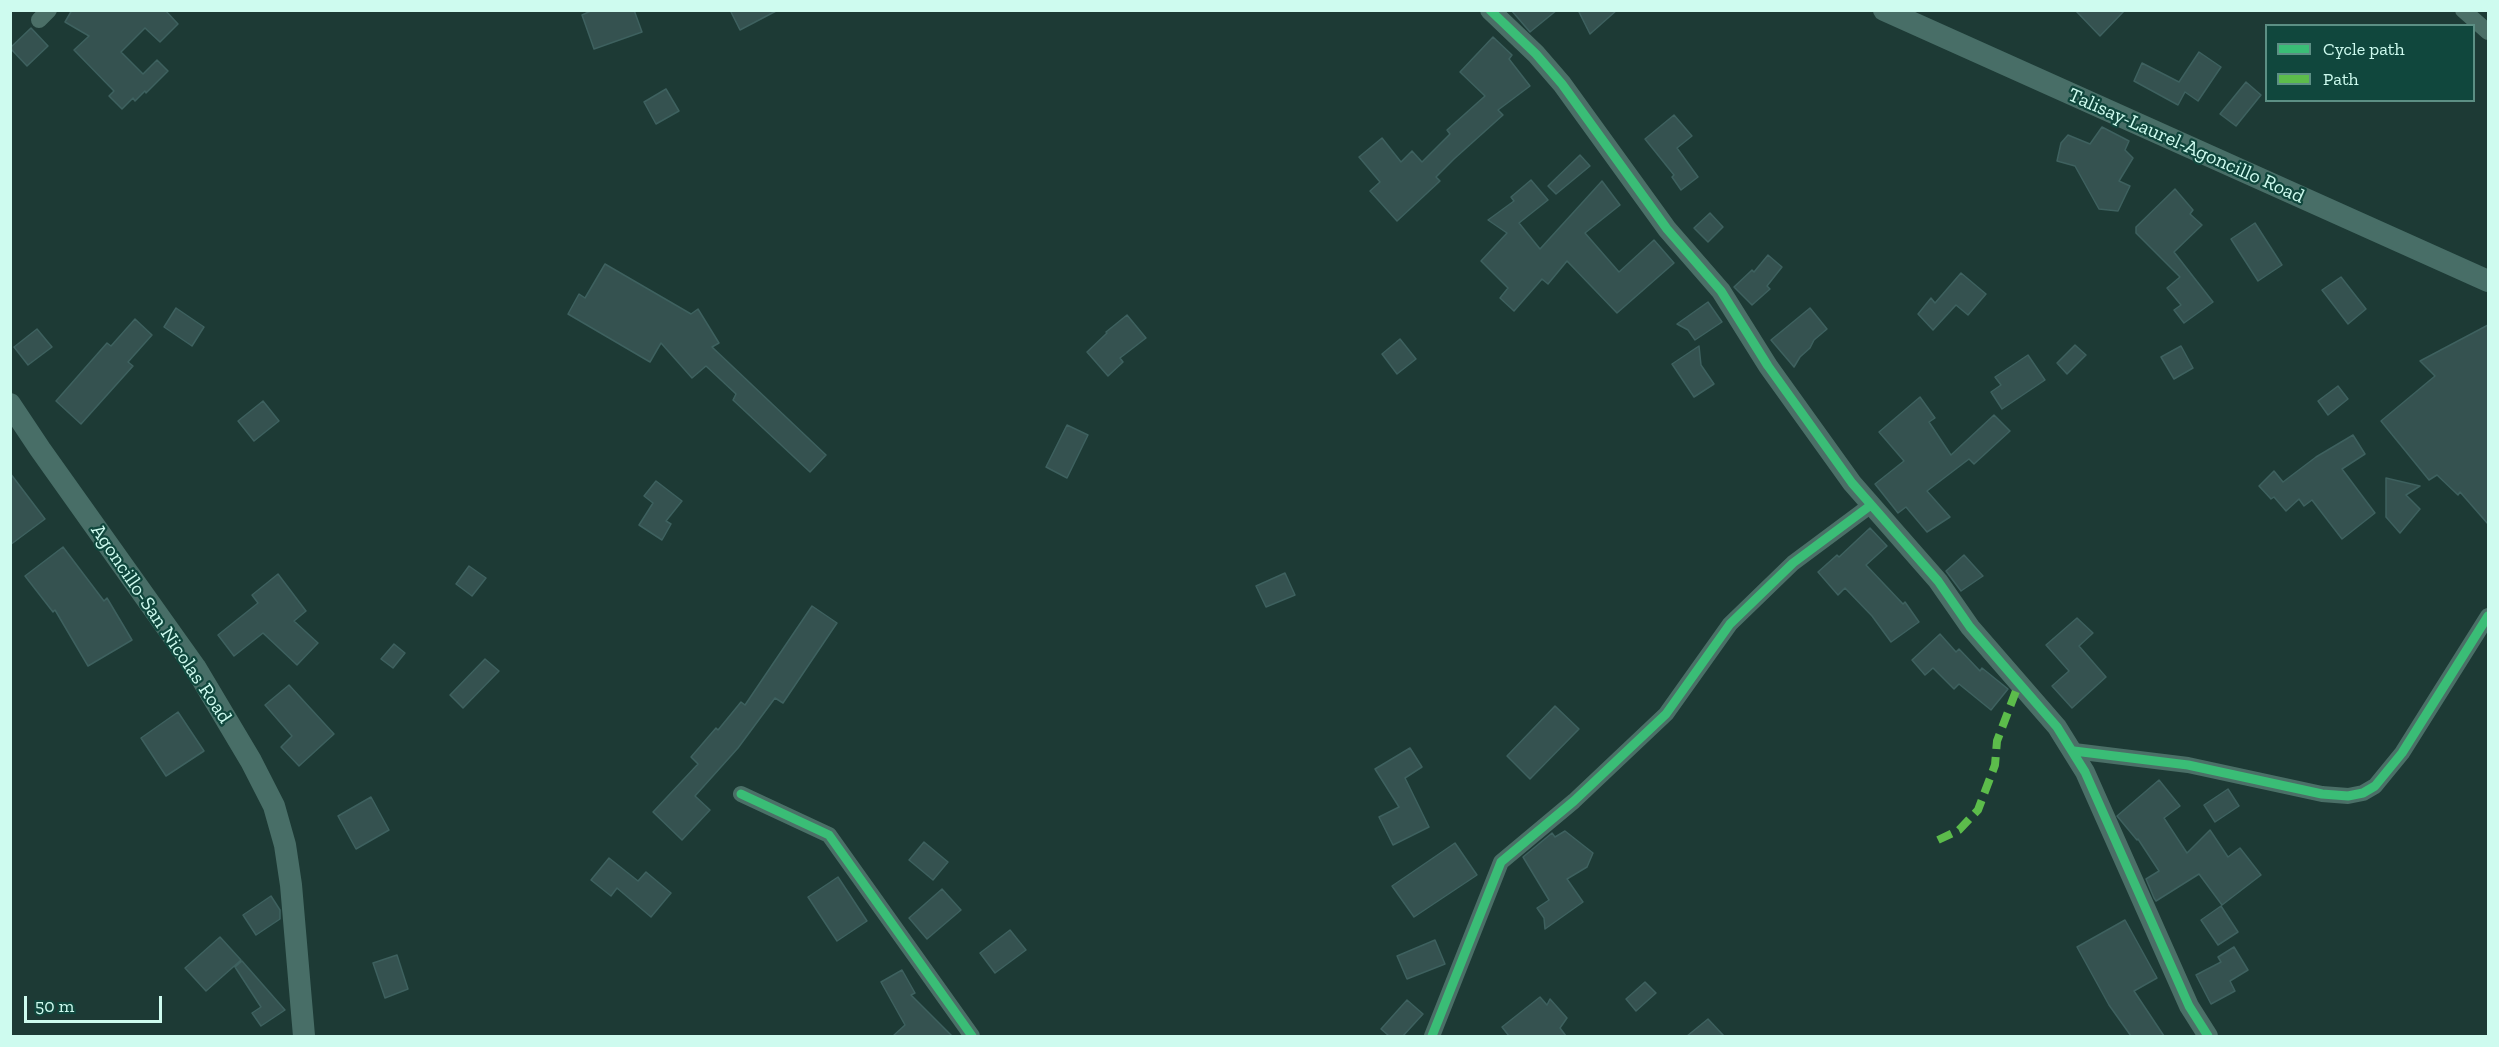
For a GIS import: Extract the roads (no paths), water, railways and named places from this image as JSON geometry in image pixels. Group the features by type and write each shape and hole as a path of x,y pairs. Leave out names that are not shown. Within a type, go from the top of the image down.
{"main road":[{"name":"Talisay-Laurel-Agoncillo Road","path":"1884,10 2488,281"},
{"name":"Agoncillo-San Nicolas Road","path":"10,404 195,667 251,761 274,806 285,845 291,885 304,1036"}],"street":[{"path":"1490,10 1536,54 1562,84 1667,229 1721,291 1768,366 1852,483 1938,581 1970,627 2036,701 2074,751 2190,1006 2208,1036"},
{"path":"2463,10 2488,32"},
{"path":"1432,1036 1501,862 1574,801 1666,714 1730,624 1793,563 1871,505"},
{"path":"2074,751 2188,765 2322,794 2348,796 2363,793 2375,786 2403,753 2488,616"},
{"path":"741,794 829,835 972,1036"}]}
